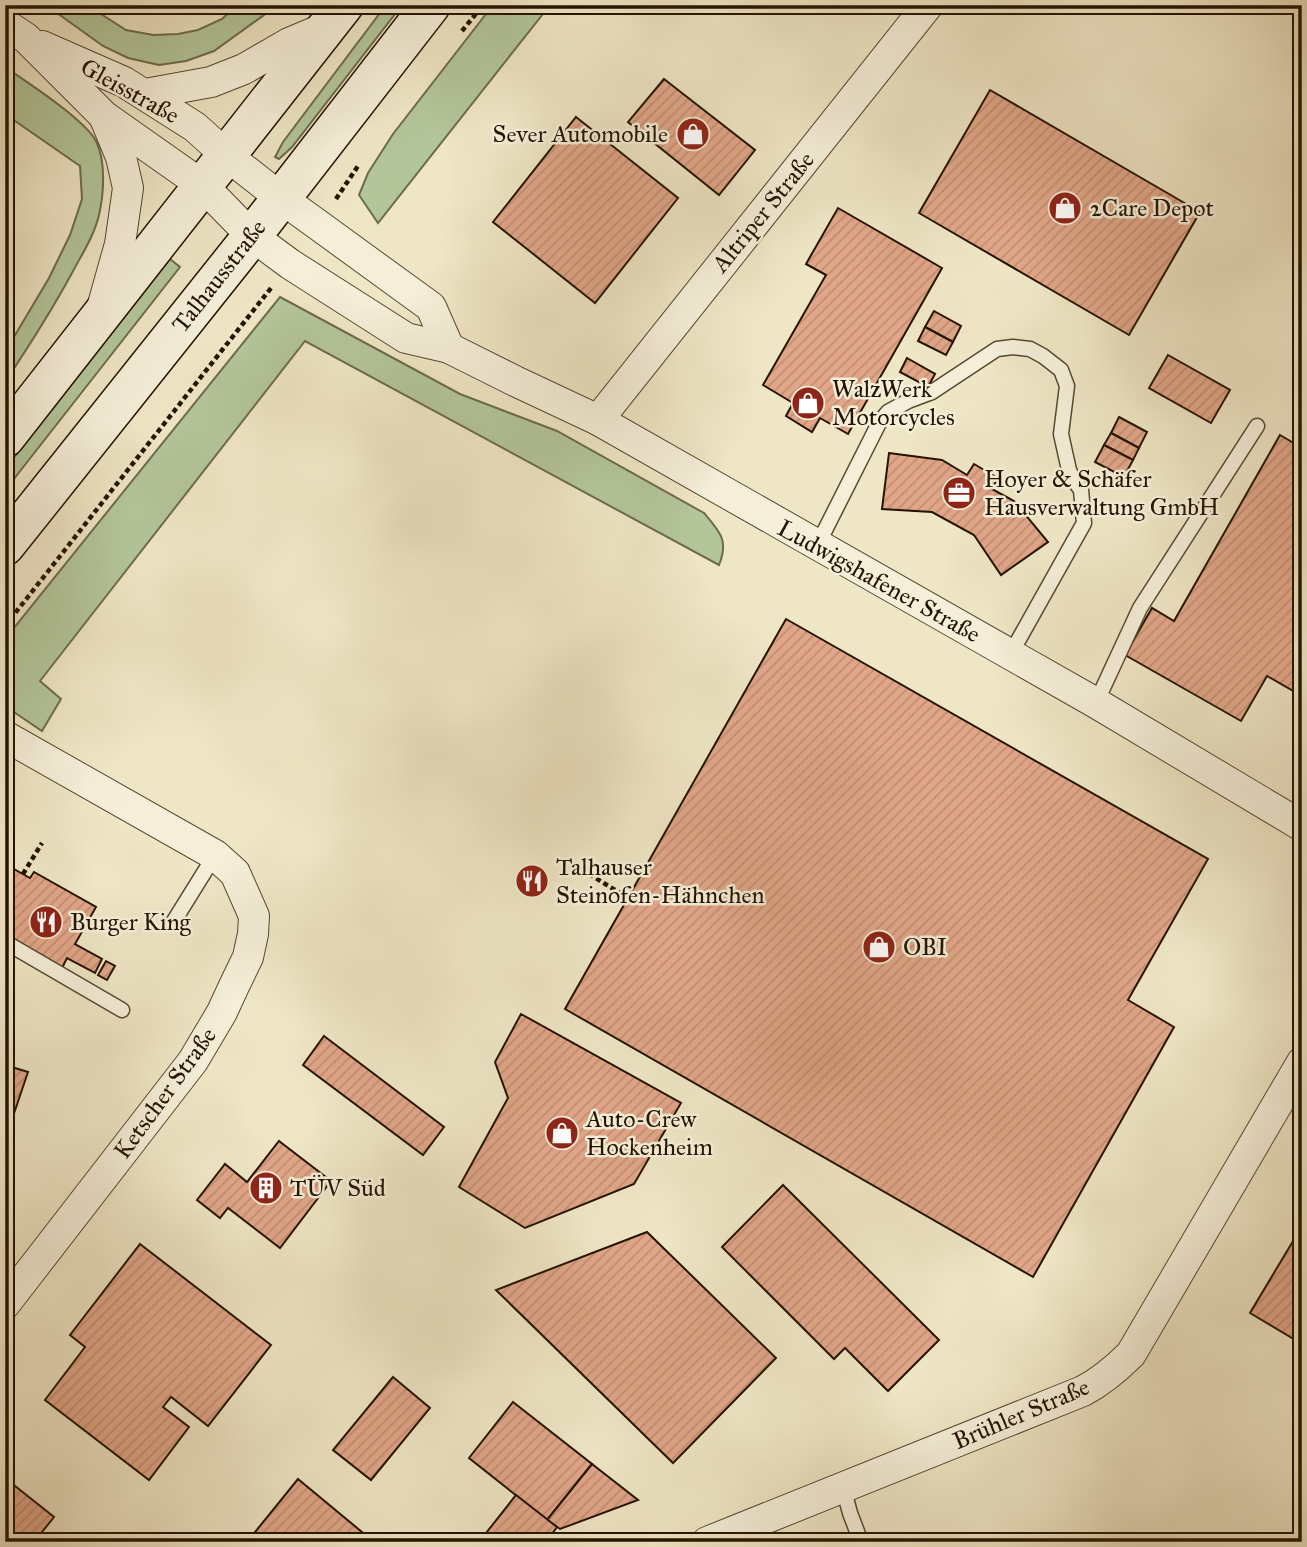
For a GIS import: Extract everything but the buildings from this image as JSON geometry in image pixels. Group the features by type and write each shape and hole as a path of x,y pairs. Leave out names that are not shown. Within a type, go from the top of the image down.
{"main road":[{"name":"Talhausstraße","path":"5,546 252,236 431,5"},
{"path":"5,438 335,16"}],"street":[{"name":"Altriper Straße","path":"598,420 928,5"},
{"path":"145,94 211,82 244,69 335,16"},
{"name":"Gleisstraße","path":"16,31 145,94 195,127 281,198"},
{"name":"Gleisstraße","path":"16,31 104,116 202,186 252,236"},
{"path":"99,318 120,244 128,188 121,157 104,116"},
{"path":"281,198 431,307 449,348"},
{"name":"Ludwigshafener Straße","path":"252,236 290,264 405,338 449,348 598,420 1096,703 1302,826"},
{"name":"Ketscher Straße","path":"5,736 215,855 235,873 254,916 248,957 222,1012 193,1061 10,1291"},
{"name":"Brühler Straße","path":"707,1542 1083,1391 1115,1370 1131,1354 1302,1062"}],"lane":[{"path":"817,545 879,423 888,412 932,392 998,349 1030,349 1043,356 1061,370 1068,386 1061,434 1069,470 1081,490 1084,523 1010,655"},
{"path":"1096,703 1140,608 1257,426"},
{"path":"174,921 215,855"},
{"path":"5,942 122,1010"},
{"path":"843,1487 861,1542"}],"path":[{"path":"458,36 483,5"},
{"path":"319,226 363,158"},
{"path":"5,626 290,264"},
{"path":"23,874 42,843"},
{"path":"589,874 628,898"}],"green space":[{"path":"62,5 87,5 126,30 153,35 198,30 222,19 237,5 274,5 271,10 214,51 186,61 159,65 128,58 103,46 57,13"},
{"path":"386,5 402,5 292,147 279,159 275,157 283,142"},
{"path":"493,5 550,5 378,223 359,195 368,173 393,134"},
{"path":"5,67 55,102 90,132 99,149 103,177 99,215 91,238 5,382 5,352 49,278 70,235 82,199 80,166 5,114"},
{"path":"170,259 180,267 5,492 5,469"},
{"path":"280,297 460,394 557,431 704,513 723,543 719,565 305,341 40,681 61,699 42,731 5,706 5,639"}],"place":[{"name":"Sever Automobile","path":"693,134"},
{"name":"2Care Depot","path":"1065,208"},
{"name":"WalzWerk Motorcycles","path":"808,403"},
{"name":"Hoyer & Schäfer Hausverwaltung GmbH","path":"959,493"},
{"name":"Talhauser Steinofen-Hähnchen","path":"532,881"},
{"name":"Burger King","path":"46,922"},
{"name":"OBI","path":"879,947"},
{"name":"Auto-Crew Hockenheim","path":"562,1133"},
{"name":"TÜV Süd","path":"266,1188"}]}
